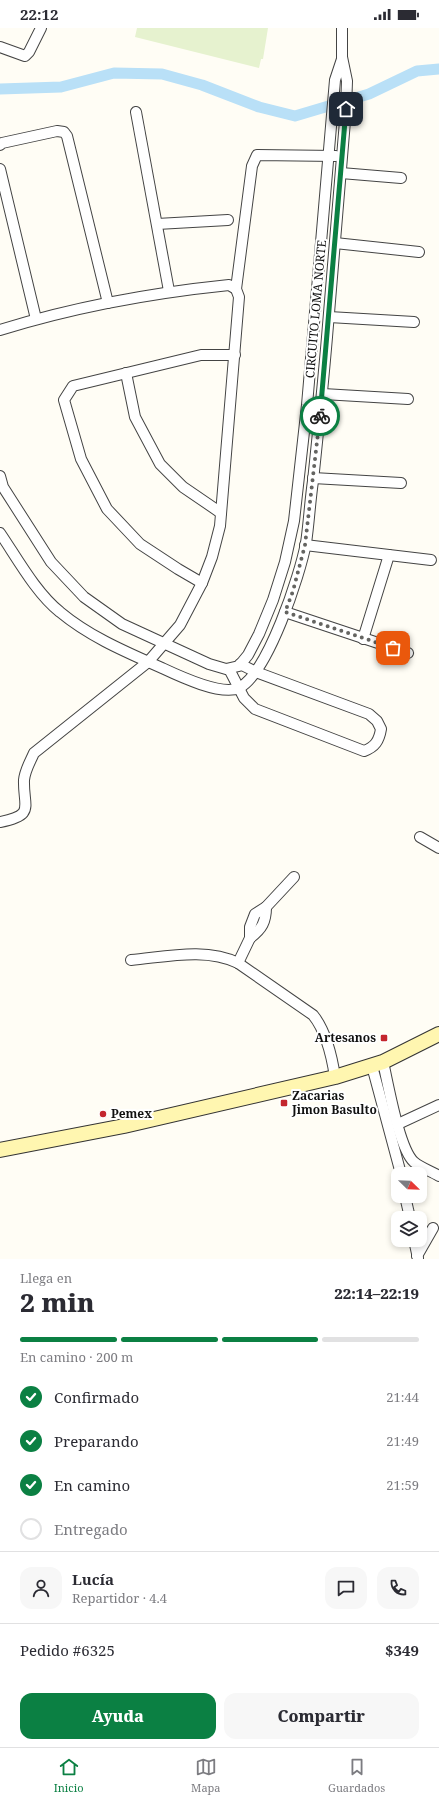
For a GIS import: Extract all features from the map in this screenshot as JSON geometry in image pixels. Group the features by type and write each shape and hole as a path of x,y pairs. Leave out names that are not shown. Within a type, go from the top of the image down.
{"street":[{"path":"0,47 25,56 29,52 40,28"},
{"name":"CIRCUITO LOMA NORTE","path":"239,688 256,672 270,646 293,591 305,545 322,405 346,109 347,81 342,57 342,28"},
{"name":"CIRCUITO LOMA NORTE","path":"229,669 240,664 248,655 259,634 273,600 285,562 294,521 307,405 334,109 335,80 342,57"},
{"path":"136,112 169,291"},
{"path":"0,145 2,143 58,131 64,132 67,136 108,303"},
{"path":"0,822 16,819 25,810 27,801 24,781 25,771 34,753 148,662 180,625 202,583 212,557 220,526 239,297 236,289 252,166 257,155 342,156"},
{"path":"0,169 36,319"},
{"path":"341,173 401,178"},
{"path":"157,224 228,220"},
{"path":"335,243 419,252"},
{"path":"0,330 36,319 169,291 228,285 236,289"},
{"path":"329,317 414,322"},
{"path":"202,583 140,544 107,509 81,459 64,400 73,386 201,355 235,355"},
{"path":"126,373 135,417 160,464 183,487 221,513"},
{"path":"323,394 408,399"},
{"path":"307,405 322,405"},
{"path":"0,476 3,487 51,562 84,597 122,624 208,664 229,669 244,698 255,708 364,751 372,748 379,739 381,729 377,721 369,714 256,672 240,664"},
{"path":"313,478 401,483"},
{"path":"0,533 28,575 59,611 104,642 186,678 213,687 228,690 239,688"},
{"path":"305,545 431,560"},
{"path":"364,639 389,555"},
{"path":"285,612 408,653"},
{"path":"420,838 439,848"},
{"path":"238,963 250,938 250,927 255,914 266,907 294,878"},
{"path":"131,960 189,954 222,957 238,963 313,1015 320,1026 334,1065 335,1077"},
{"path":"0,1150 124,1126 335,1077 378,1064 439,1034"},
{"path":"378,1064 408,1154 414,1162 439,1176"},
{"path":"378,1064 399,1167"},
{"path":"398,1124 439,1105"},
{"path":"397,1158 408,1154"},
{"path":"418,1257 433,1228"},
{"path":"416,1247 418,1257"}],"green space":[{"path":"137,28 268,28 263,59 261,59 259,68 135,37"}],"waterway":[{"path":"0,89 61,87 114,73 162,74 202,85 259,107 295,116 369,94 417,71 439,69"}],"way so far":[{"path":"320,416 305,545 293,591 285,612 393,648"}],"place":[{"name":"Artesanos","path":"384,1038"},
{"name":"Zacarias Jimon Basulto","path":"284,1103"},
{"name":"Pemex","path":"103,1114"}],"route":[{"path":"320,416 346,109"}]}
